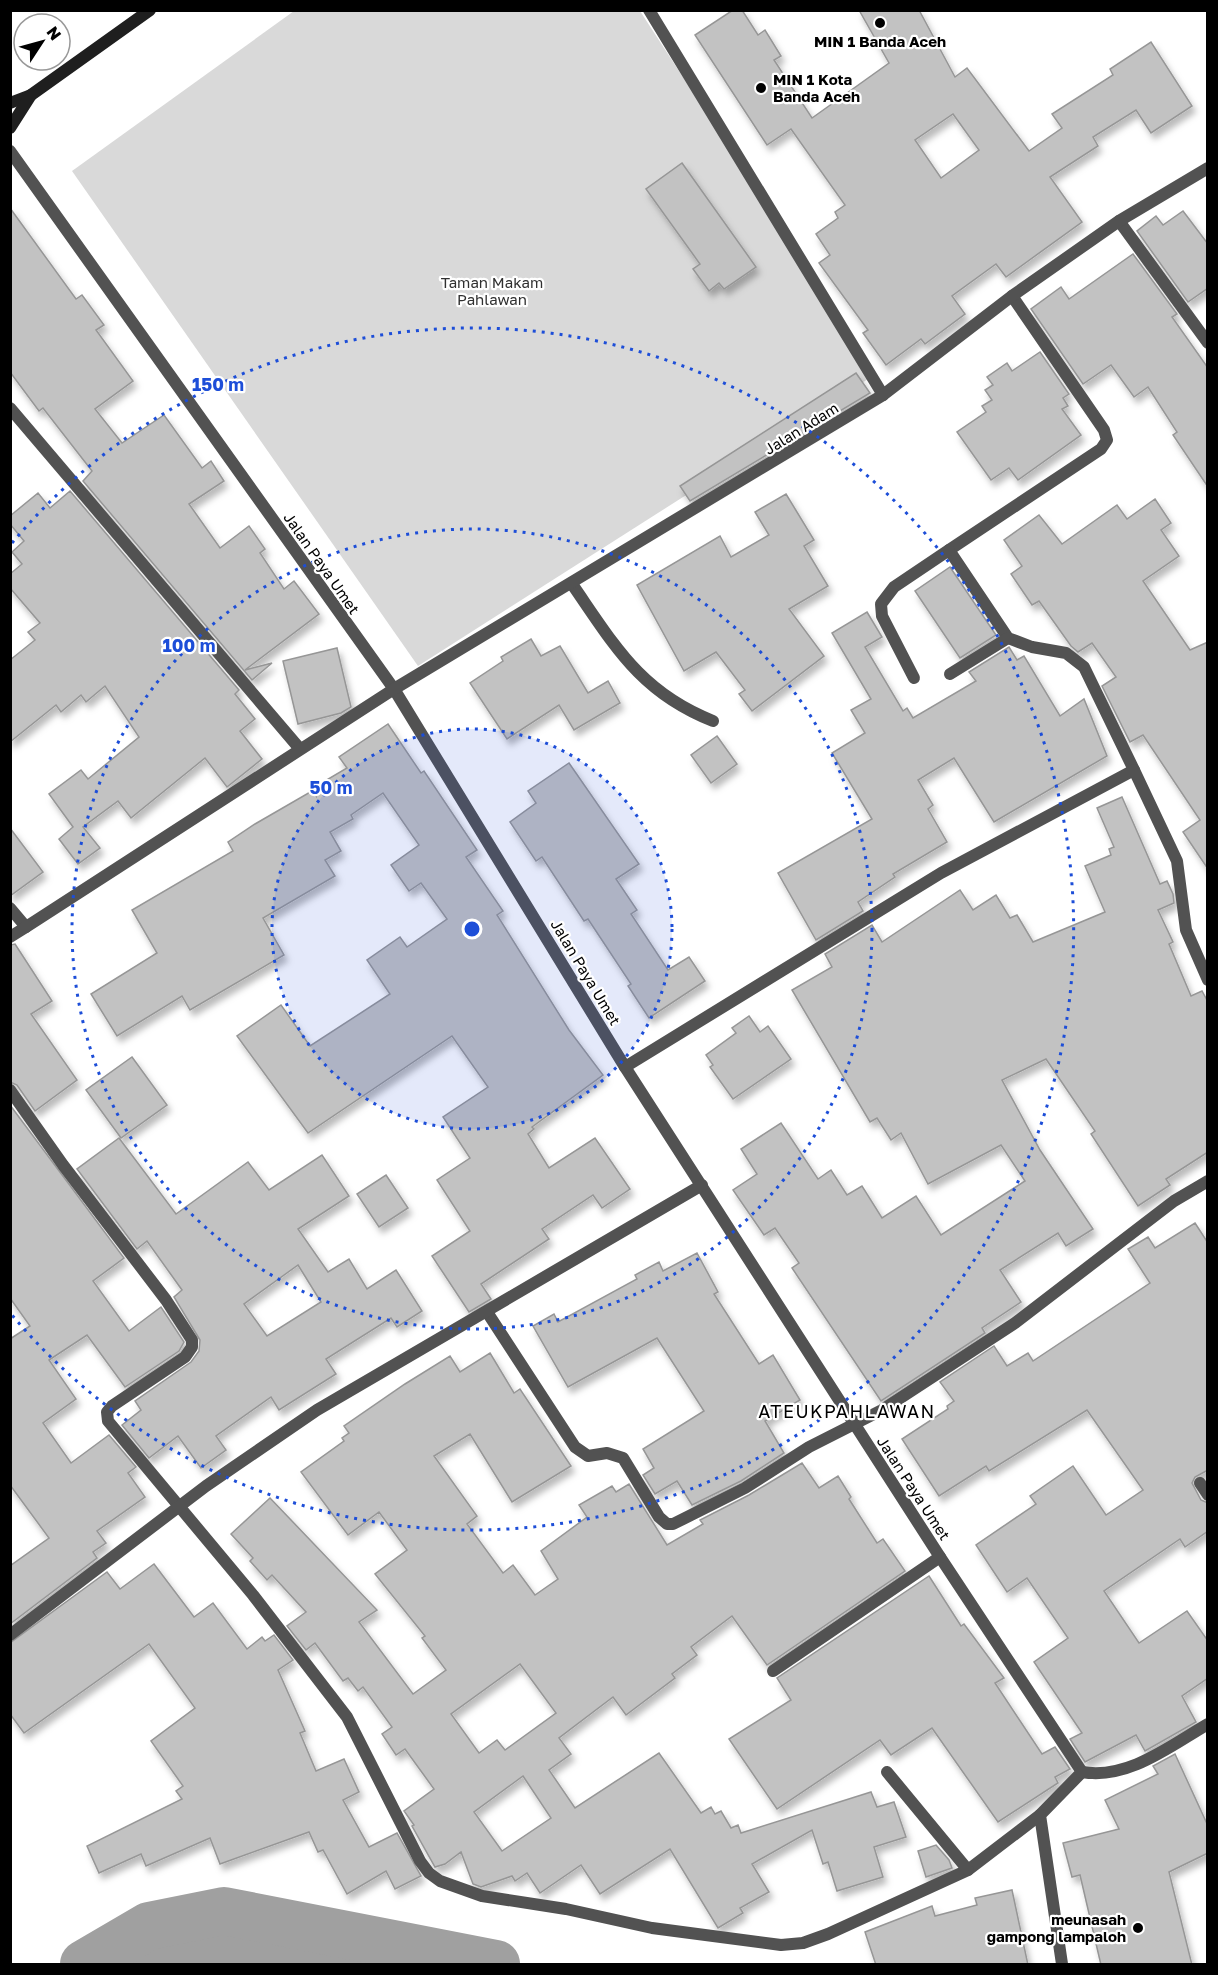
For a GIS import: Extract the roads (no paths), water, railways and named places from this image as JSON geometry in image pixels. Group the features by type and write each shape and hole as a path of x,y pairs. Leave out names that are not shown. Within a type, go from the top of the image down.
{"street":[{"path":"10,103 31,95 150,10"},
{"path":"649,10 883,395"},
{"path":"10,128 31,95"},
{"name":"Jalan Paya Umet","path":"10,151 394,689 625,1067 940,1557 1082,1772"},
{"name":"Jalan Adam","path":"10,937 394,689 883,395 1012,296 1119,221 1208,168"},
{"path":"1119,221 1208,343"},
{"path":"914,678 882,616 881,604 894,587 1101,449 1107,440 1104,430 1012,296"},
{"path":"10,408 300,750"},
{"path":"950,550 1008,638 1032,647 1066,653 1076,658 1092,679 1177,861 1186,930 1208,980"},
{"path":"572,584 623,657 651,686 690,712 713,721"},
{"path":"950,674 1008,638"},
{"path":"625,1067 941,873 1134,770"},
{"path":"10,908 26,927"},
{"path":"10,1090 63,1165 190,1334 192,1347 185,1357 112,1406 107,1412 108,1421 253,1595 347,1717 420,1861 429,1873 440,1881 482,1896 664,1929 781,1945 803,1943 828,1934 968,1870 1040,1815 1082,1772 1110,1774 1148,1760 1208,1724"},
{"path":"487,1312 575,1447 588,1456 607,1453 623,1458 659,1517 667,1524 673,1524 745,1488 809,1447 882,1410 1015,1323 1174,1201 1208,1181"},
{"path":"10,1635 178,1507 317,1410 702,1185"},
{"path":"1200,1483 1208,1495"},
{"path":"773,1671 940,1557"},
{"path":"887,1772 968,1870"},
{"path":"1040,1815 1062,1965"}],"waterway":[{"path":"84,1964 149,1926 224,1911 496,1964"}],"place":[{"name":"MIN 1 Banda Aceh","path":"880,23"},
{"name":"MIN 1 Kota Banda Aceh","path":"761,88"},
{"name":"meunasah gampong lampaloh","path":"1138,1928"}],"district":[{"name":"ATEUKPAHLAWAN","path":"847,1411"}],"park label":[{"name":"Taman Makam Pahlawan","path":"492,290"}]}
